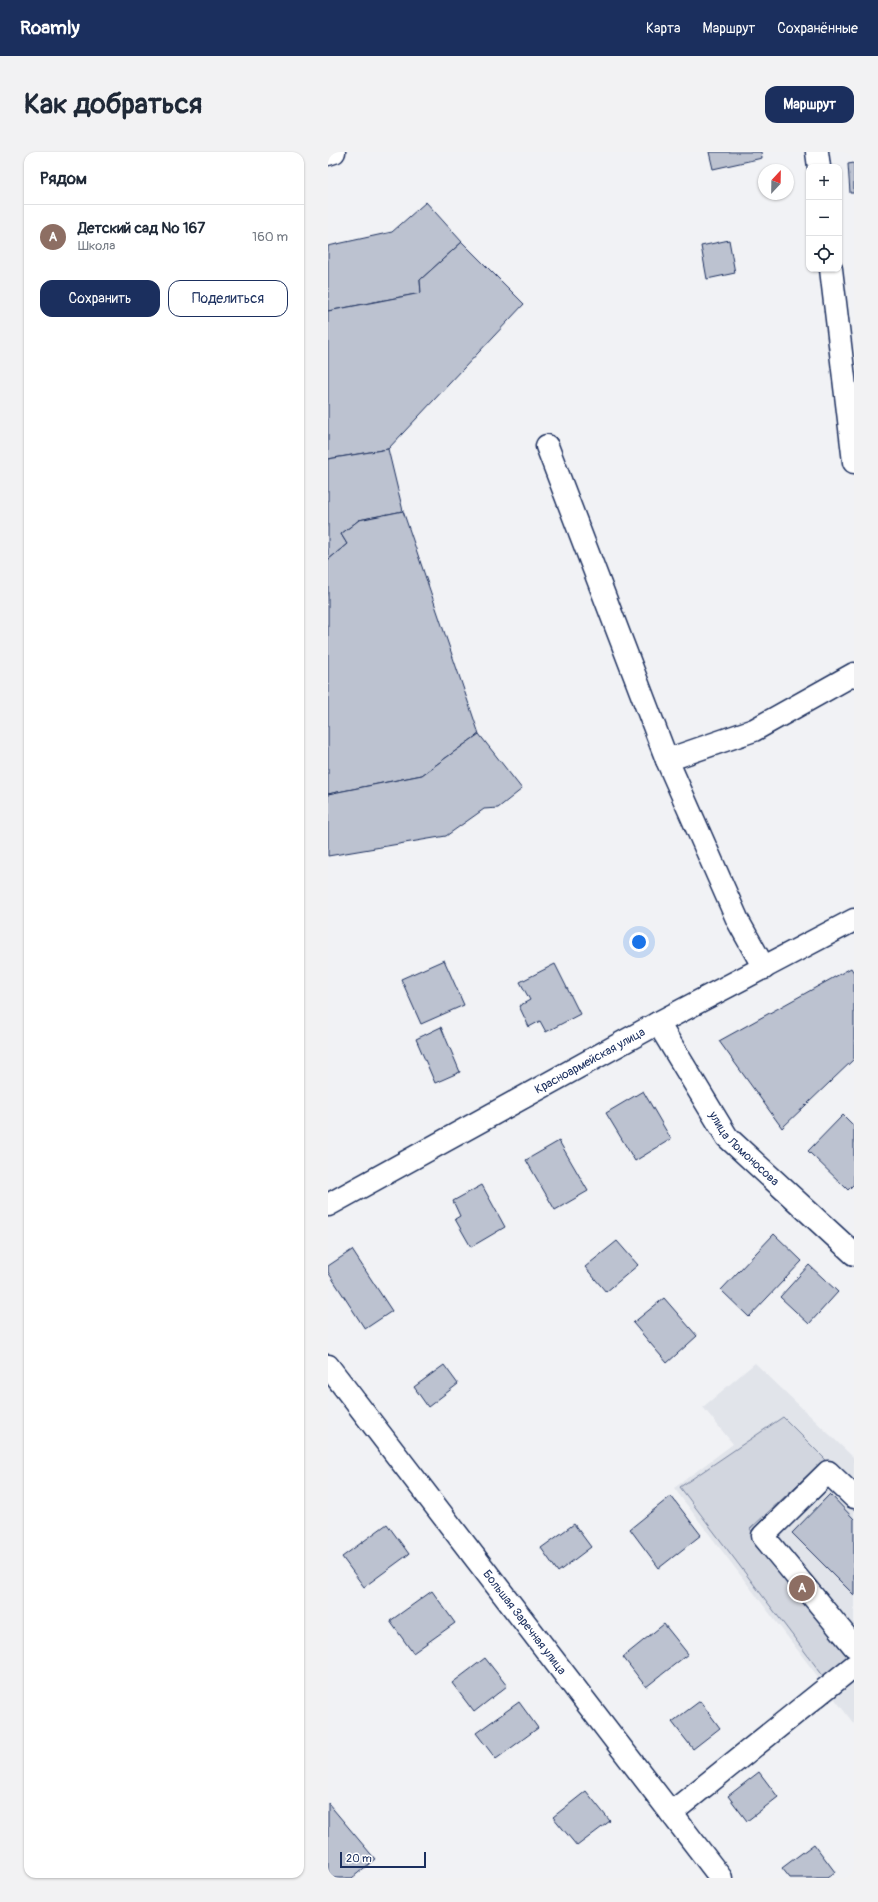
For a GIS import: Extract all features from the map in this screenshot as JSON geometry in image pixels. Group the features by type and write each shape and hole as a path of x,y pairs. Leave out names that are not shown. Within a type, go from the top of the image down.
{"street":[{"path":"328,154 334,152"},
{"path":"818,152 819,164"},
{"path":"831,272 854,462"},
{"path":"547,446 667,760 738,921 764,968"},
{"path":"667,760 754,730 854,674"},
{"name":"Красноармейская улица","path":"328,1205 658,1024 854,920"},
{"name":"улица Ломоносова","path":"658,1024 727,1137 854,1254"},
{"name":"Большая Заречная улица","path":"328,1366 720,1878"},
{"path":"854,1497 828,1472 763,1536 854,1646"},
{"path":"671,1813 854,1666"}],"shaded area":[{"path":"755,1363 854,1458 854,1724 674,1488 733,1444 703,1407"},
{"path":"783,1417 825,1459 750,1529 854,1654 827,1681 680,1487"}],"building":[{"path":"709,152 761,152 762,158 713,169"},
{"path":"854,163 854,193 850,193 848,164"},
{"path":"426,202 462,242 420,280 421,293 328,311 328,246 392,232"},
{"path":"729,240 735,273 707,279 701,246"},
{"path":"462,242 524,304 388,449 328,459 328,311 421,293 420,280"},
{"path":"388,449 403,511 359,520 341,534 347,544 328,560 328,459"},
{"path":"403,511 479,734 422,775 328,794 328,560 347,544 341,534 359,520"},
{"path":"479,734 522,789 498,808 484,809 446,836 328,856 328,794 422,775"},
{"path":"444,960 464,1005 421,1024 401,979"},
{"path":"555,964 580,1014 546,1032 540,1021 529,1027 519,1006 530,1000 520,982"},
{"path":"851,968 854,973 854,1059 782,1128 719,1041"},
{"path":"441,1027 460,1072 435,1083 416,1039"},
{"path":"643,1091 671,1139 635,1161 606,1113"},
{"path":"843,1115 854,1126 854,1184 848,1190 808,1151"},
{"path":"559,1141 588,1191 555,1210 526,1160"},
{"path":"482,1185 505,1227 471,1247 455,1219 460,1216 453,1201"},
{"path":"774,1234 802,1261 749,1317 721,1290"},
{"path":"617,1241 638,1265 606,1292 585,1267"},
{"path":"352,1250 392,1311 365,1329 328,1272 328,1266"},
{"path":"809,1265 838,1292 809,1324 780,1297"},
{"path":"664,1298 697,1336 667,1363 633,1323"},
{"path":"444,1365 458,1384 428,1407 414,1387"},
{"path":"830,1494 854,1519 854,1595 792,1533"},
{"path":"671,1496 701,1535 659,1568 630,1529"},
{"path":"387,1524 409,1554 364,1587 342,1557"},
{"path":"574,1524 591,1547 558,1572 541,1548"},
{"path":"432,1591 455,1623 413,1653 390,1621"},
{"path":"664,1624 688,1654 646,1687 623,1657"},
{"path":"485,1658 507,1686 474,1712 452,1683"},
{"path":"700,1701 720,1728 693,1749 672,1722"},
{"path":"519,1702 538,1728 496,1759 476,1733"},
{"path":"759,1772 778,1797 747,1821 728,1796"},
{"path":"586,1791 610,1821 577,1846 553,1817"},
{"path":"328,1803 375,1859 352,1878 328,1878"},
{"path":"814,1844 835,1872 827,1878 790,1878 782,1868"}],"place":[{"name":"Детский сад № 167","path":"802,1588"}]}
